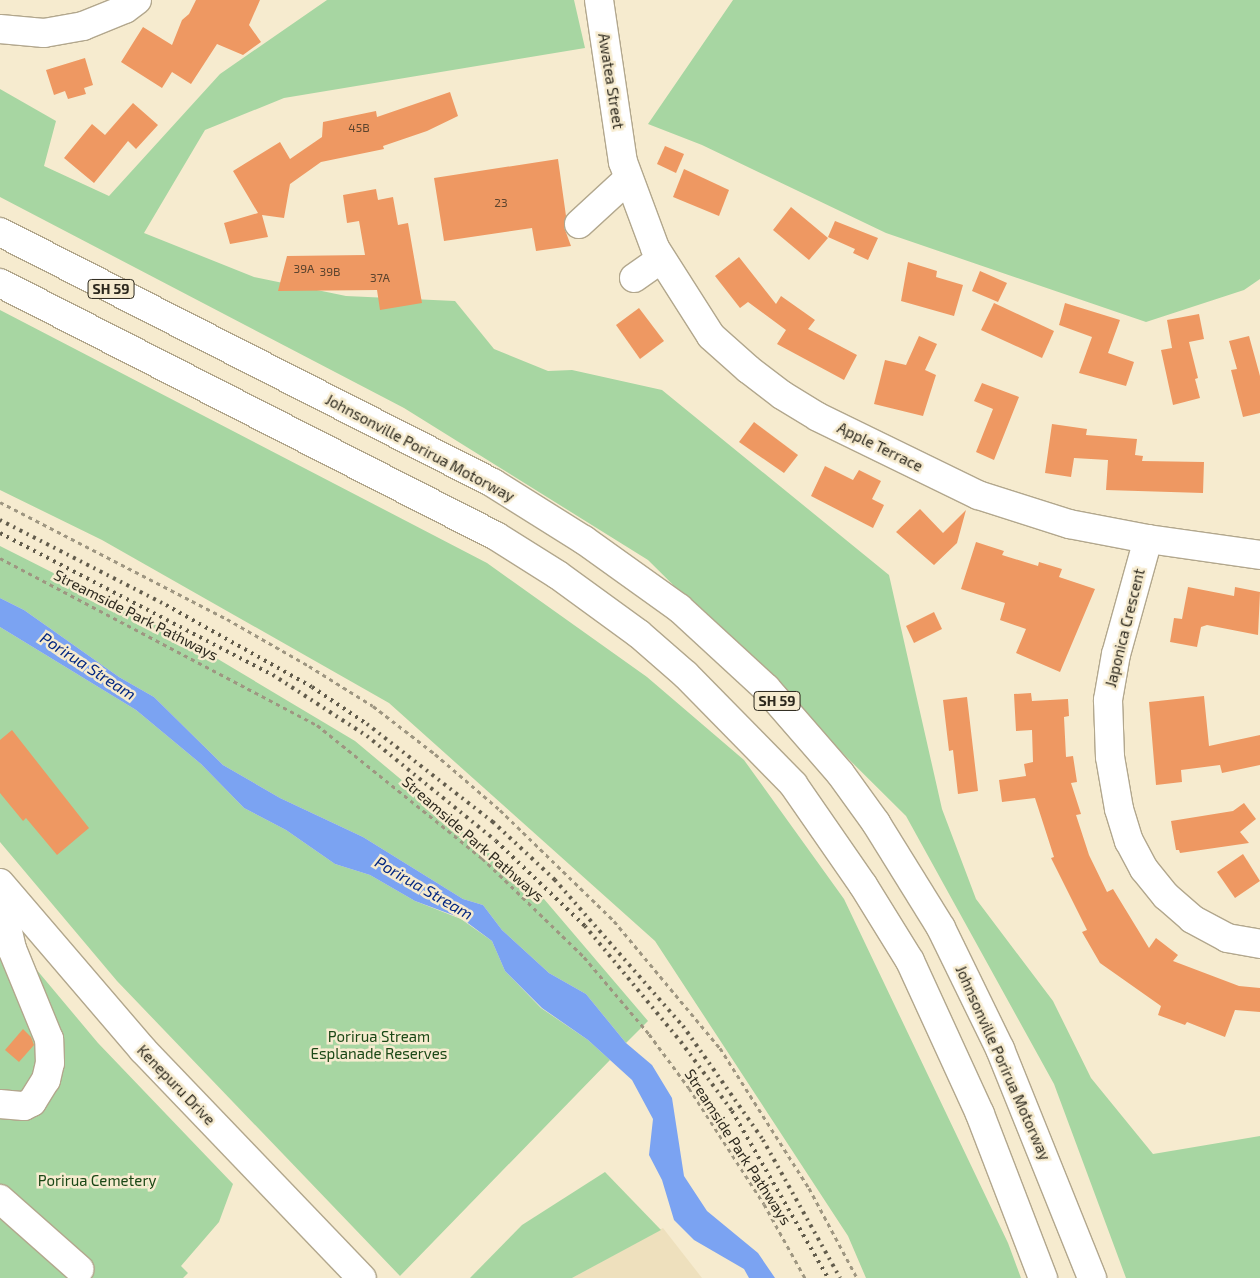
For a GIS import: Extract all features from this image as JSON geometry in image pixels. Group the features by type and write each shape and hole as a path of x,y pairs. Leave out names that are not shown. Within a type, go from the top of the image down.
{"main road":[{"path":"0,29 44,33 83,26 125,9 137,0"},
{"name":"Awatea Street","path":"599,0 626,171"},
{"path":"579,224 626,171"},
{"name":"Apple Terrace","path":"626,171 660,259 711,336 782,395 818,416 978,495 1069,524 1148,539 1260,555"},
{"name":"Johnsonville Porirua Motorway","path":"0,232 493,483 584,540 679,608 766,688 840,773 876,823 941,928 1000,1049 1092,1278"},
{"path":"634,278 660,259"},
{"name":"SH 59","path":"0,282 496,536 566,581 639,634 686,675 793,784 858,877 910,961 980,1114 1043,1278"},
{"name":"Japonica Crescent","path":"1148,539 1116,654 1108,700 1110,757 1119,809 1129,841 1144,869 1166,896 1192,919 1227,938 1260,944"},
{"path":"0,1104 24,1106 32,1102 46,1080 50,1063 49,1038 12,949 4,914 7,891"},
{"name":"Kenepuru Drive","path":"7,891 143,1050 362,1278"},
{"path":"0,1199 79,1269"}],"path":[{"path":"0,502 227,619 309,666 404,730 500,810 614,921 720,1048 809,1188 857,1278"},
{"name":"Streamside Park Pathways","path":"0,558 317,725 482,858 577,950 649,1034 689,1088 764,1204 804,1278"}],"shaded area":[{"path":"663,1228 702,1278 572,1278"}],"green space":[{"path":"327,0 574,0 585,48 284,98 205,130 144,233 254,277 346,296 455,301 494,349 548,371 572,370 662,390 889,575 942,809 976,899 1053,1001 1091,1078 1153,1154 1260,1136 1260,1278 1126,1278 1054,1084 906,816 648,560 404,408 0,197 0,89 56,121 44,166 109,196 220,74"},
{"path":"733,0 1260,0 1260,279 1244,290 1146,322 886,233 702,145 648,124"},
{"path":"0,310 487,563 647,677 744,760 844,899 1008,1243 1021,1278 866,1278 848,1236 655,941 389,703 102,540 0,490"},
{"path":"0,546 186,640 355,741 544,899 648,1021 626,1043 586,994 549,973 502,930 483,905 463,899 363,837 280,798 223,765 154,697 119,677 24,610 0,598"},
{"name":"Porirua Stream Esplanade Reserves","path":"0,627 136,710 201,764 244,808 286,830 335,864 370,875 415,901 461,919 492,941 505,971 541,1008 588,1040 610,1060 400,1276 117,981 0,842"},
{"name":"Porirua Cemetery","path":"0,926 98,1043 233,1184 219,1222 181,1266 188,1273 183,1278 0,1278"},
{"path":"605,1172 661,1230 572,1278 470,1278 522,1225"}],"water":[{"name":"Porirua Stream","path":"0,598 24,610 119,677 154,697 223,765 280,798 363,837 463,899 483,905 502,930 549,973 586,994 626,1043 652,1065 672,1098 684,1176 707,1211 758,1253 775,1278 749,1278 744,1269 694,1240 674,1220 662,1180 649,1155 653,1119 632,1080 588,1040 542,1008 505,971 492,941 461,918 415,901 370,875 335,864 286,830 244,808 201,764 136,710 0,627"}],"building":[{"path":"196,0 260,0 249,25 261,42 243,55 217,44 191,84 172,72 162,88 121,62 143,27 172,45 182,20 189,14"},
{"path":"85,58 93,85 84,88 86,94 68,99 65,91 54,95 46,70"},
{"path":"450,92 458,116 427,131 383,146 384,149 321,162 290,184 284,218 262,215 268,237 230,244 224,223 258,213 233,171 280,142 290,159 322,137 323,122 376,111 377,117"},
{"path":"133,103 158,125 136,149 128,141 94,183 64,158 92,124 105,135"},
{"path":"665,146 684,154 676,173 657,164"},
{"path":"558,159 566,216 564,227 571,246 536,251 532,228 444,241 434,178"},
{"path":"684,169 729,190 719,216 673,197"},
{"path":"376,189 378,200 393,197 398,225 408,223 422,303 380,310 377,290 278,291 287,256 365,255 359,221 347,223 343,195"},
{"path":"791,207 828,238 809,260 773,230"},
{"path":"835,221 878,238 868,260 853,253 855,249 828,237"},
{"path":"739,257 776,304 781,296 815,320 808,329 857,355 844,380 777,344 786,330 748,302 740,308 715,276"},
{"path":"908,262 937,271 936,277 963,285 954,316 901,301"},
{"path":"980,271 1007,283 998,302 972,291"},
{"path":"994,303 1054,331 1042,358 981,330"},
{"path":"1065,303 1120,320 1108,353 1134,362 1126,386 1079,373 1092,337 1059,325"},
{"path":"639,308 664,341 640,359 616,325"},
{"path":"1199,314 1204,339 1189,342 1198,378 1195,379 1200,398 1173,405 1161,350 1172,348 1167,320"},
{"path":"919,336 937,344 925,370 936,375 923,416 874,404 885,360 906,365"},
{"path":"1249,336 1260,376 1260,413 1243,417 1231,370 1237,369 1229,341"},
{"path":"982,383 1019,397 994,460 976,452 993,409 974,401"},
{"path":"754,422 798,455 784,473 739,442"},
{"path":"1052,424 1087,429 1086,435 1137,439 1135,455 1143,456 1142,461 1204,462 1203,493 1106,490 1108,460 1074,458 1071,477 1045,473"},
{"path":"825,466 853,480 859,470 881,481 872,499 884,505 873,528 811,496"},
{"path":"920,509 943,533 966,510 957,543 934,565 896,532"},
{"path":"976,542 1004,551 1002,555 1038,566 1039,562 1062,569 1059,577 1095,589 1060,672 1016,653 1026,629 1000,620 1005,603 961,589"},
{"path":"1188,587 1234,596 1235,587 1260,592 1258,635 1207,625 1201,627 1197,647 1170,642 1174,618 1182,619"},
{"path":"934,612 942,629 914,643 906,626"},
{"path":"1031,693 1032,701 1068,699 1069,716 1064,717 1066,757 1073,756 1077,782 1071,783 1081,814 1076,815 1089,855 1107,892 1113,889 1149,948 1156,938 1178,955 1173,961 1239,986 1260,988 1260,1012 1235,1010 1225,1037 1187,1022 1185,1025 1158,1015 1161,1006 1100,963 1082,932 1087,930 1051,858 1054,857 1035,798 1002,802 999,780 1026,776 1024,764 1033,762 1032,730 1016,731 1014,694"},
{"path":"1204,696 1209,746 1260,735 1260,765 1222,773 1220,765 1181,770 1182,782 1156,785 1149,702"},
{"path":"967,697 978,791 958,794 953,750 949,751 943,700"},
{"path":"12,730 89,828 57,855 26,818 23,821 0,793 0,740"},
{"path":"1244,803 1256,819 1240,832 1249,843 1180,853 1179,850 1176,850 1171,821 1233,811"},
{"path":"1243,854 1260,881 1235,898 1217,872"},
{"path":"23,1029 31,1037 34,1045 19,1062 5,1050"}],"railway":[{"path":"0,520 166,605 312,687 367,724 493,822 555,880 683,1026 763,1140 840,1278"},
{"path":"0,533 273,675 367,736 496,841 585,926 681,1042 732,1111 828,1278"}]}
